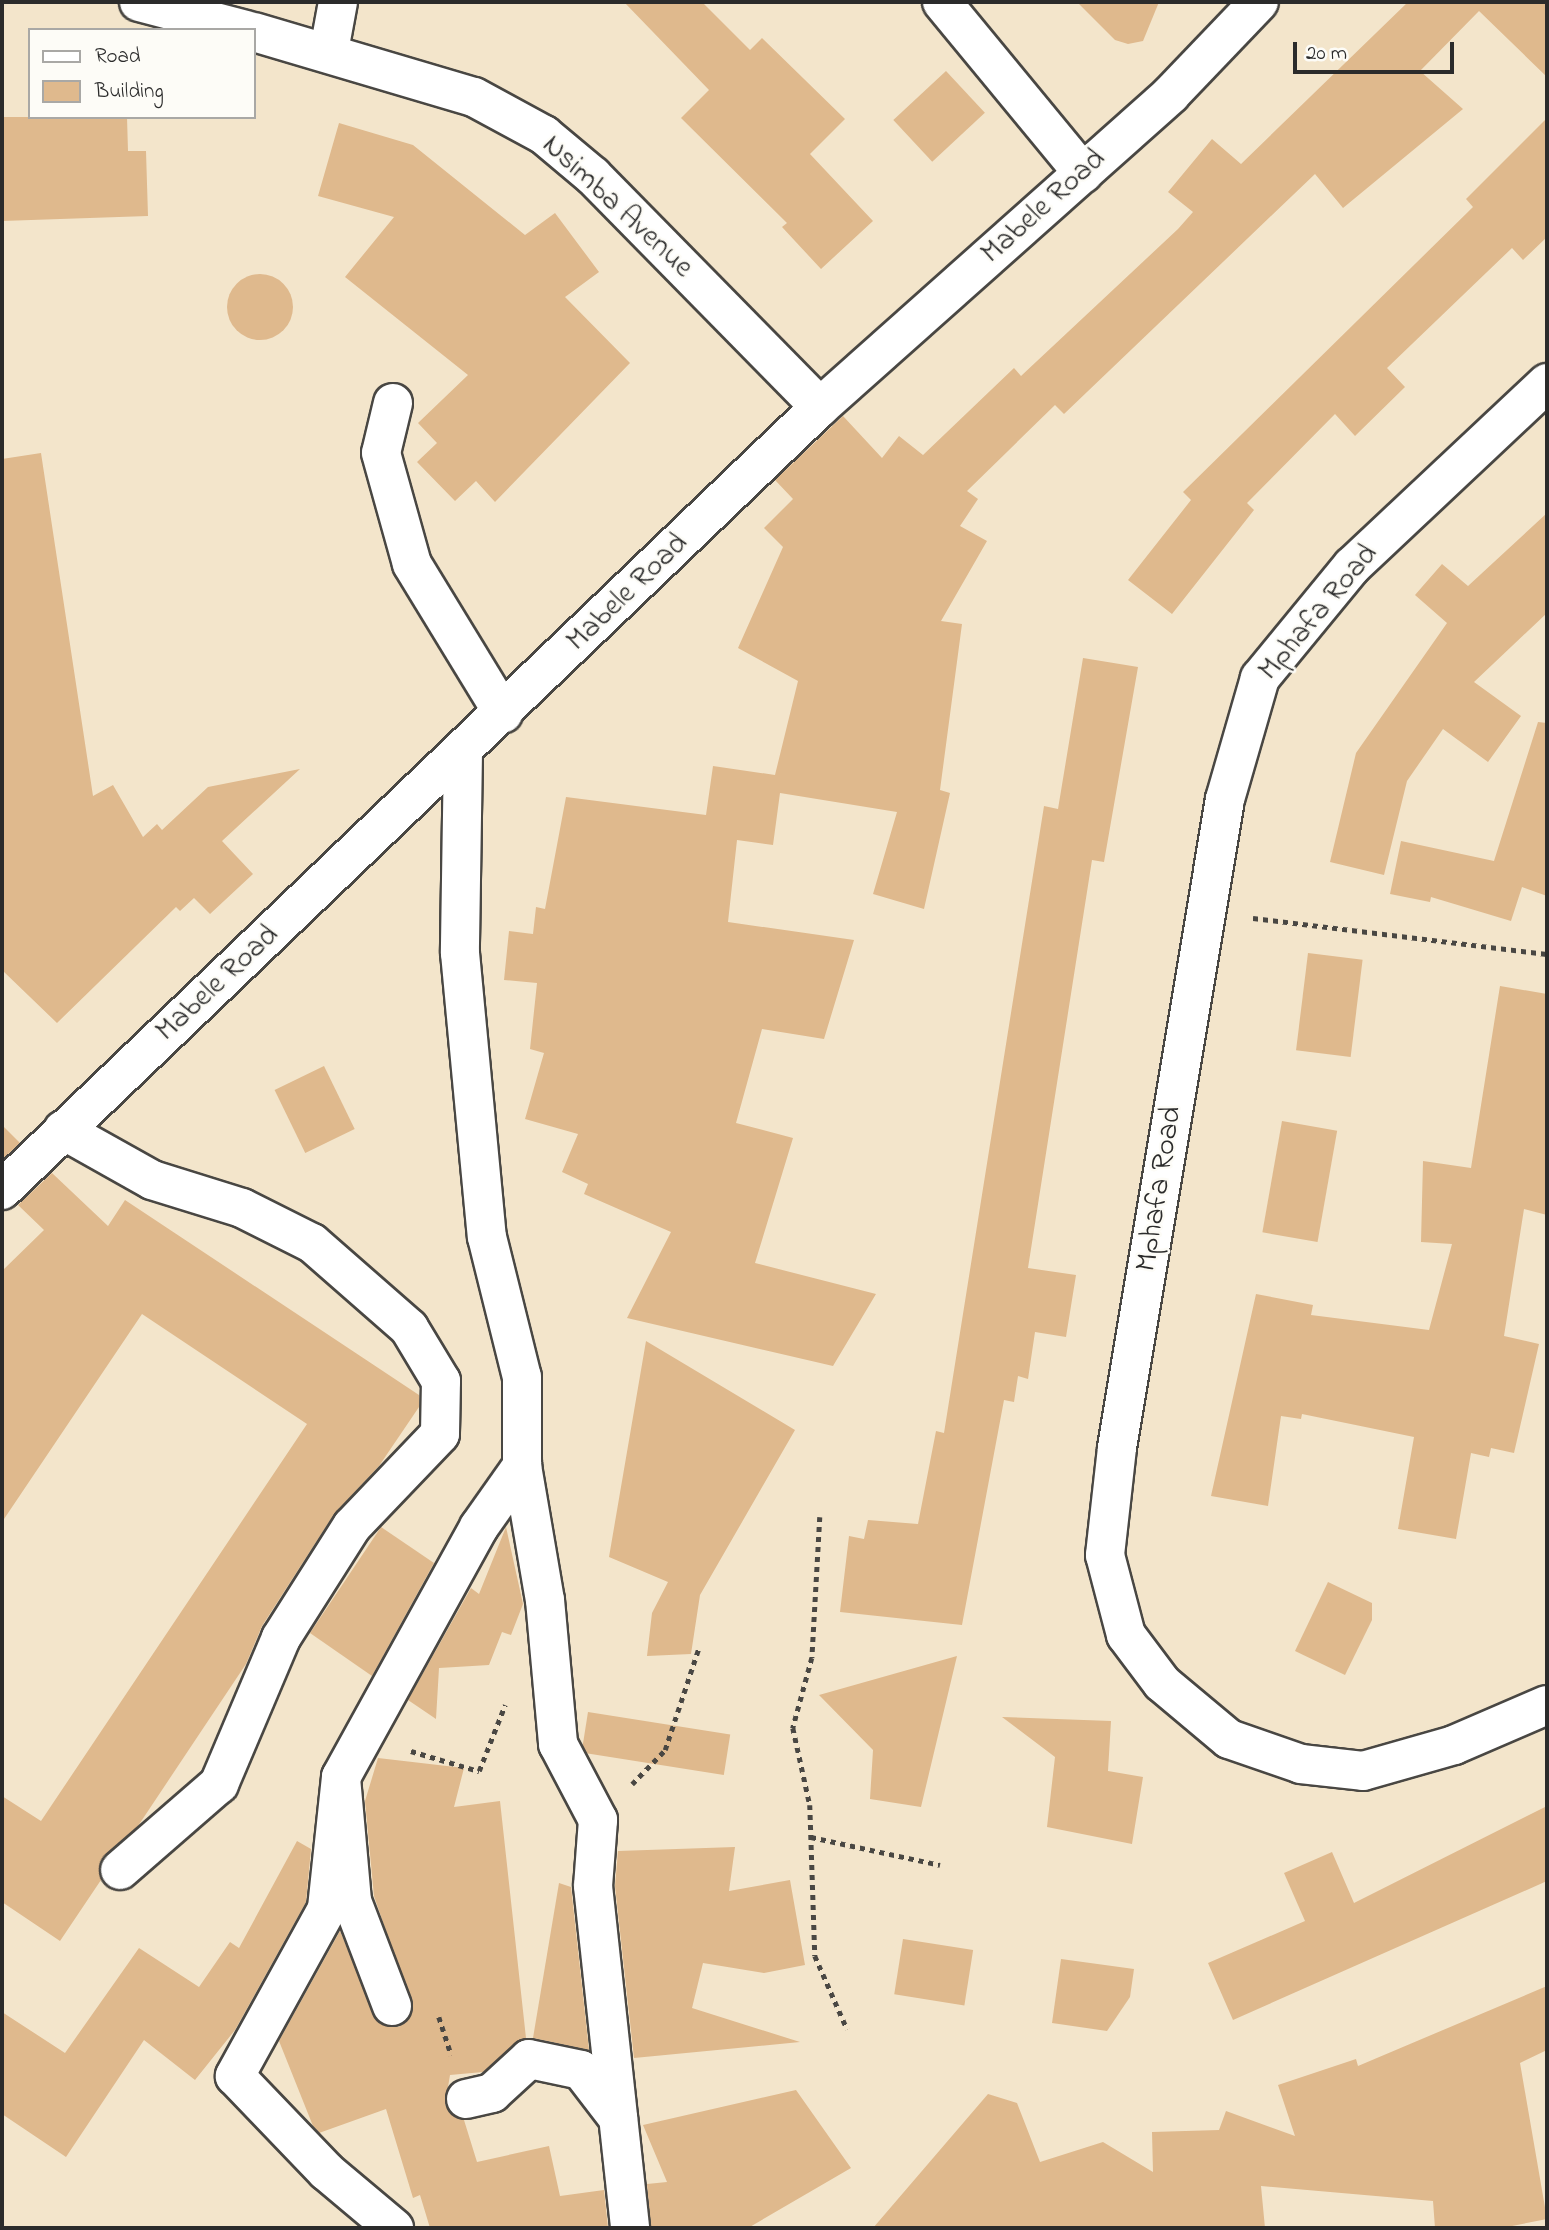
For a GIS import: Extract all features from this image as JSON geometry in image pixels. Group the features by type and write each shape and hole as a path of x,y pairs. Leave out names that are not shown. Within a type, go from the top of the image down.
{"street":[{"path":"139,2 238,28"},
{"path":"328,51 338,2"},
{"path":"942,2 1083,173"},
{"name":"Mabele Road","path":"2,1190 463,752 820,407 1171,94 1259,2"},
{"name":"Nsimba Avenue","path":"256,33 328,51 474,97 544,135 593,176 820,407"},
{"name":"Mphafa Road","path":"1547,383 1352,566 1260,678 1225,799 1105,1555 1126,1635 1162,1683 1229,1739 1301,1764 1363,1771 1454,1745 1547,1705"},
{"path":"393,403 381,453 412,564 503,713"},
{"path":"463,752 460,953 487,1237 522,1377 522,1466 545,1600 558,1744 598,1819 593,1886 630,2228"},
{"path":"63,1130 152,1180 242,1208 312,1243 409,1328 441,1381 440,1434 352,1526 281,1638 219,1784 120,1870"},
{"path":"394,2228 326,2171 235,2076 327,1909 341,1777 479,1527 522,1466"},
{"path":"341,1777 352,1901 392,2006"},
{"path":"466,2099 492,2093 529,2059 581,2070 618,2118"}],"path":[{"path":"1206,912 1547,954"},
{"path":"820,1517 812,1658 793,1728 810,1837 815,1956 847,2029"},
{"path":"598,1819 665,1750 699,1647"},
{"path":"363,1738 480,1771 508,1698"},
{"path":"810,1837 940,1865"},
{"path":"392,2006 431,1996 466,2099"}],"building":[{"path":"624,2 702,2 750,50 762,38 845,119 810,154 873,221 821,269 782,227 787,223 681,118 709,90"},
{"path":"1077,2 1159,2 1143,41 1128,44 1115,40"},
{"path":"1408,2 1547,2 1547,77 1479,11 1420,71 1463,109 1343,208 1315,174 1064,414 1055,405 967,491 978,499 960,526 987,541 941,621 962,624 940,790 950,793 924,909 873,894 897,812 780,793 773,845 737,840 728,922 854,940 824,1039 762,1029 736,1123 793,1138 755,1263 876,1294 833,1366 627,1318 671,1232 584,1194 588,1184 562,1172 578,1134 525,1119 544,1053 530,1049 537,983 504,980 509,931 533,934 536,907 545,909 566,797 706,815 713,766 775,775 798,681 738,648 783,547 764,528 793,499 775,480 843,416 882,458 899,436 923,455 1014,368 1021,376 1178,229 1193,212 1168,192 1212,139 1241,164"},
{"path":"946,71 985,113 932,162 893,120"},
{"path":"2,117 127,119 128,151 146,151 148,216 2,221"},
{"path":"1547,118 1547,237 1523,260 1512,248 1387,368 1405,387 1355,436 1335,414 1247,503 1254,510 1172,614 1128,580 1191,500 1183,492 1473,207 1466,199"},
{"path":"339,123 413,145 525,235 555,213 599,272 565,297 630,363 495,502 476,481 455,501 417,462 437,443 418,423 468,375 345,277 394,217 318,196"},
{"path":"266,274 284,283 291,294 291,320 284,331 273,338 254,340 236,331 229,320 227,301 236,283 247,276"},
{"path":"41,453 93,796 113,785 143,837 157,824 162,830 208,787 300,769 222,841 253,874 210,914 194,898 180,911 176,907 57,1023 2,970 2,459"},
{"path":"1547,513 1547,613 1474,682 1521,716 1488,762 1443,729 1407,781 1384,875 1330,862 1356,753 1447,623 1415,595 1442,564 1468,586"},
{"path":"1083,658 1138,667 1104,862 1092,860 1028,1268 1076,1275 1066,1337 1035,1332 1028,1379 1018,1376 1014,1402 1004,1400 962,1625 840,1612 849,1536 864,1539 868,1520 918,1524 936,1431 944,1433 1044,806 1058,809"},
{"path":"1538,722 1547,723 1547,896 1522,887 1511,921 1431,897 1430,902 1390,894 1401,841 1494,861"},
{"path":"1308,953 1363,960 1351,1057 1296,1050"},
{"path":"1500,986 1547,994 1547,1215 1524,1209 1504,1336 1539,1344 1514,1453 1491,1448 1489,1457 1471,1453 1456,1539 1398,1529 1414,1437 1302,1414 1301,1419 1281,1416 1268,1506 1211,1496 1256,1294 1313,1305 1311,1315 1429,1330 1452,1244 1421,1242 1423,1161 1471,1168"},
{"path":"324,1066 355,1129 305,1153 275,1090"},
{"path":"1282,1121 1337,1131 1318,1242 1262,1232"},
{"path":"2,1125 20,1143 2,1160"},
{"path":"52,1173 108,1226 125,1200 419,1395 419,1407 379,1466 334,1514 262,1626 246,1664 138,1826 100,1862 101,1880 60,1941 2,1902 2,1796 41,1821 307,1424 142,1314 2,1522 2,1271 44,1230 18,1205"},
{"path":"646,1341 795,1430 700,1595 691,1654 647,1656 652,1613 668,1582 609,1557"},
{"path":"381,1527 434,1563 372,1676 310,1633"},
{"path":"506,1527 523,1604 511,1635 502,1632 489,1665 439,1668 436,1719 408,1700 471,1588 479,1594"},
{"path":"1328,1582 1372,1603 1372,1620 1345,1675 1295,1651"},
{"path":"957,1656 921,1807 870,1799 873,1750 819,1695"},
{"path":"588,1712 730,1735 724,1775 582,1752"},
{"path":"1002,1717 1111,1721 1108,1771 1143,1777 1132,1844 1047,1827 1055,1757"},
{"path":"378,1758 464,1768 454,1807 500,1801 526,2038 483,2072 450,2075 445,2105 464,2120 477,2162 549,2146 560,2196 604,2190 608,2228 430,2228 420,2195 413,2198 386,2109 319,2133 313,2126 279,2041 340,1931 378,2022 399,2027 413,2010 374,1896 365,1801"},
{"path":"1547,1806 1547,1881 1233,2020 1208,1963 1305,1921 1284,1873 1332,1852 1354,1903"},
{"path":"297,1841 311,1849 306,1902 235,2030 195,2080 144,2040 66,2157 2,2114 2,2012 65,2053 139,1948 199,1987 230,1942 239,1948"},
{"path":"735,1847 729,1891 790,1880 805,1965 764,1973 703,1963 692,2008 800,2042 634,2058 615,1886 618,1851"},
{"path":"559,1883 571,1887 589,2050 533,2038"},
{"path":"903,1939 973,1950 964,2005 894,1994"},
{"path":"1061,1959 1134,1969 1130,1997 1107,2031 1052,2023"},
{"path":"1547,1986 1547,2050 1520,2063 1547,2219 1502,2228 1435,2228 1433,2201 1261,2186 1265,2228 873,2228 988,2094 1017,2103 1040,2162 1103,2142 1153,2172 1152,2132 1219,2130 1226,2111 1295,2136 1278,2085 1356,2059 1358,2066"},
{"path":"796,2090 851,2168 748,2228 651,2228 647,2184 667,2182 643,2125"}]}
